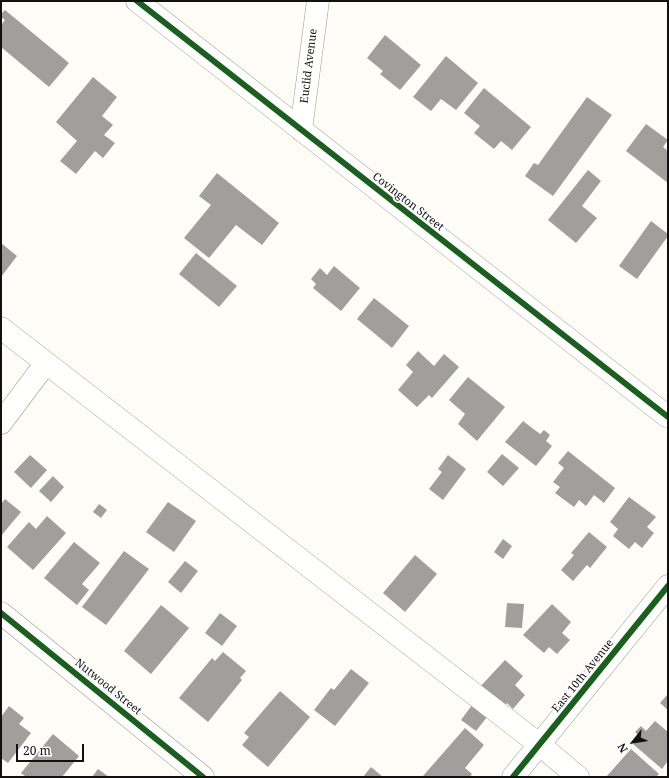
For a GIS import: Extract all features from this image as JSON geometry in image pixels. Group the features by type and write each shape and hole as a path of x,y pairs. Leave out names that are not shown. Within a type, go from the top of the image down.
{"street":[{"name":"Covington Street","path":"137,1 668,417"},
{"name":"Euclid Avenue","path":"301,130 318,1"},
{"path":"1,328 540,745 578,777"},
{"path":"1,423 46,364"},
{"name":"East 10th Avenue","path":"513,777 668,586"},
{"name":"Nutwood Street","path":"1,613 203,777"}],"building":[{"path":"5,10 69,63 49,87 1,47 1,25 5,20 1,17 1,14"},
{"path":"385,35 421,65 400,90 380,74 383,71 367,58"},
{"path":"446,56 478,83 456,110 441,99 431,111 413,97"},
{"path":"93,77 117,97 102,116 113,125 104,135 115,143 103,158 95,151 76,174 60,161 77,141 56,122"},
{"path":"484,88 531,127 512,150 501,141 494,149 474,133 480,126 464,113"},
{"path":"587,97 612,115 553,196 525,176 534,163 538,165"},
{"path":"646,124 668,140 663,147 668,151 668,183 626,151"},
{"path":"588,170 601,181 582,206 597,218 576,243 548,220"},
{"path":"217,173 279,223 262,245 236,225 209,258 184,238 211,205 199,196"},
{"path":"651,221 668,234 668,236 637,279 619,266"},
{"path":"1,243 17,256 1,277"},
{"path":"196,253 237,286 219,307 179,274"},
{"path":"334,266 360,288 341,311 313,288 316,284 311,279 320,268 327,275"},
{"path":"374,298 409,326 392,348 357,319"},
{"path":"418,351 434,366 444,354 459,367 432,398 429,395 417,407 398,390 413,372 406,365"},
{"path":"468,377 505,407 477,441 458,424 465,414 449,400"},
{"path":"523,421 540,434 544,430 550,435 546,441 552,446 536,466 505,442"},
{"path":"568,451 615,488 604,503 594,495 586,506 579,500 574,507 555,493 560,487 553,482 564,468 558,463"},
{"path":"502,454 519,468 503,486 487,472"},
{"path":"30,455 47,470 31,488 14,472"},
{"path":"448,455 466,469 443,500 429,489 442,472 438,469"},
{"path":"53,476 64,487 51,502 39,491"},
{"path":"629,497 656,517 647,527 654,533 642,548 635,542 629,549 613,536 618,529 610,522"},
{"path":"5,499 21,512 1,536 1,504"},
{"path":"168,502 196,521 174,552 146,532"},
{"path":"99,504 107,510 101,518 93,512"},
{"path":"47,516 66,533 33,570 7,547 29,522 36,529"},
{"path":"589,532 607,547 590,568 587,565 573,581 561,570 574,555 571,553"},
{"path":"503,539 512,546 503,559 494,552"},
{"path":"74,542 100,563 82,584 89,590 77,605 44,578"},
{"path":"124,551 149,569 106,625 82,607"},
{"path":"415,555 437,574 405,612 383,593"},
{"path":"185,561 198,571 181,593 168,582"},
{"path":"507,603 524,604 522,628 505,627"},
{"path":"552,604 571,622 562,633 570,640 557,654 549,647 544,653 523,635"},
{"path":"161,605 189,628 151,674 124,651"},
{"path":"220,613 237,626 222,646 205,633"},
{"path":"223,652 246,671 240,678 242,680 208,722 179,698 212,658 215,661"},
{"path":"505,660 523,676 515,685 525,695 513,709 507,703 501,710 478,689"},
{"path":"351,669 369,683 335,726 314,710 331,688 334,690"},
{"path":"280,691 310,717 268,767 242,745 249,737 244,733"},
{"path":"668,694 668,710 660,703"},
{"path":"472,705 487,717 476,731 461,720"},
{"path":"9,706 24,718 19,724 31,733 8,763 1,758 1,717"},
{"path":"655,721 668,732 668,763 667,762 662,769 633,744 639,736 635,732 641,726 646,731"},
{"path":"465,728 484,745 465,768 472,774 470,777 424,777 423,776"},
{"path":"53,734 79,756 62,777 26,777 21,773"},
{"path":"631,749 659,774 656,777 606,777"},
{"path":"371,767 383,777 363,777"},
{"path":"98,769 109,777 92,777"}],"cycle path":[{"path":"137,1 668,417"},
{"path":"513,777 668,586"},
{"path":"1,613 203,777"}]}
